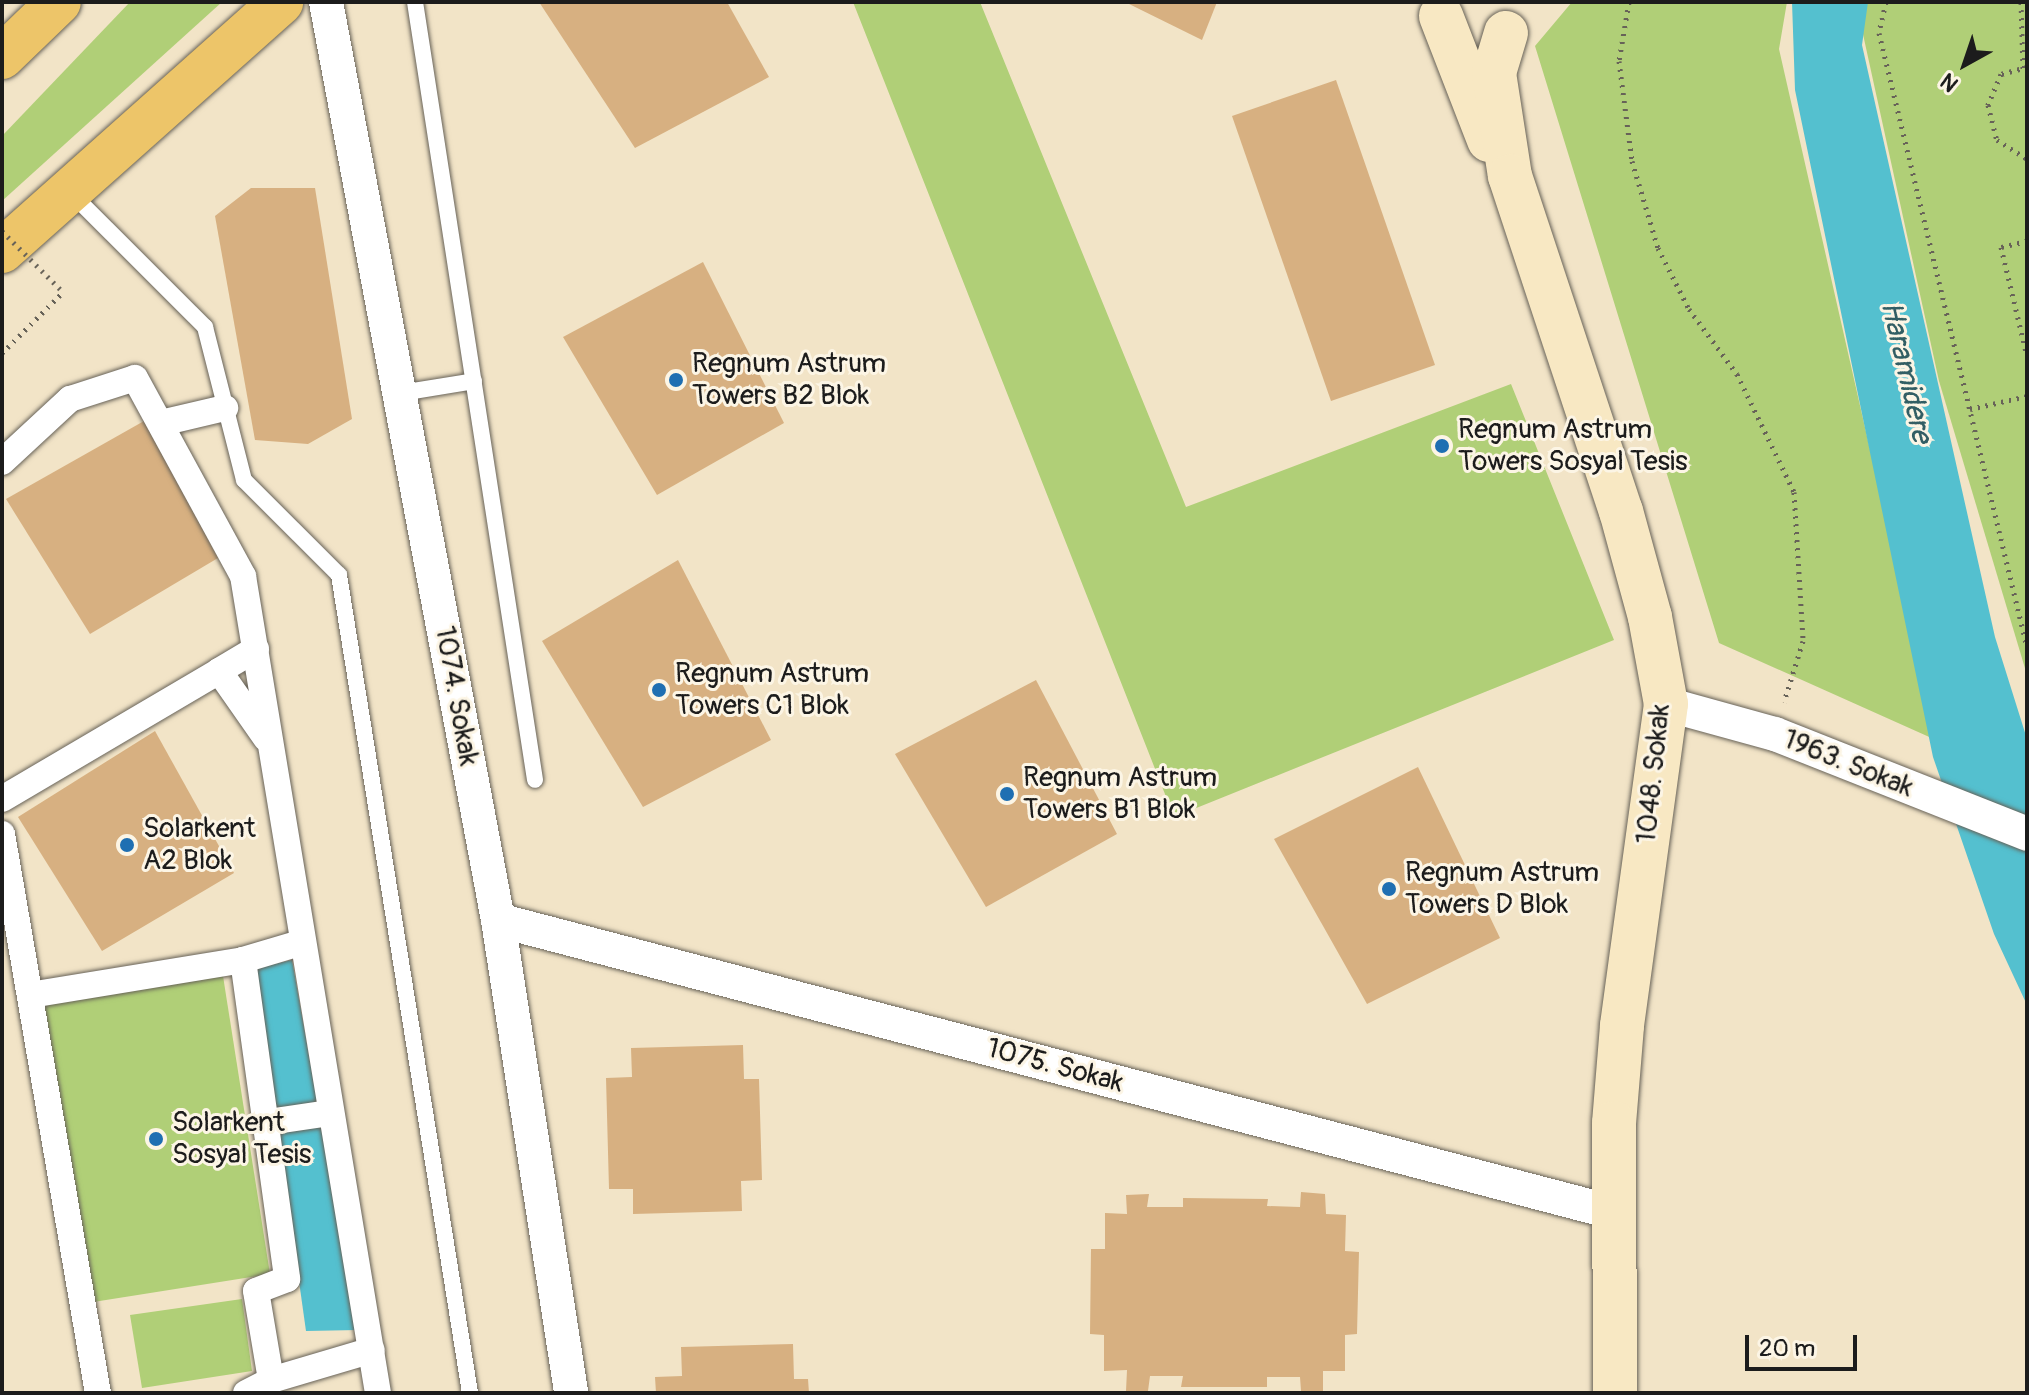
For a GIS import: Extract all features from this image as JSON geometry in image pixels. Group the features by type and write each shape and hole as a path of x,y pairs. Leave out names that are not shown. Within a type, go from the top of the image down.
{"highway":[{"path":"2,57 59,2"},
{"path":"2,251 281,2"}],"main road":[{"path":"1438,9 1465,38 1486,40 1516,18"},
{"path":"1438,9 1472,104 1510,176"},
{"path":"1510,176 1494,73 1516,18"},
{"name":"1048. Sokak","path":"1510,176 1621,511 1650,617 1666,704 1622,1026 1612,1212 1615,1393"}],"street":[{"name":"1074. Sokak","path":"326,2 498,920 571,1393"},
{"path":"2,462 70,399 135,378 243,576 300,943 378,1393"},
{"path":"161,423 225,408"},
{"path":"2,799 256,649"},
{"path":"219,671 270,744"},
{"name":"1963. Sokak","path":"1666,704 1775,734 2027,834"},
{"path":"2,834 98,1393"},
{"name":"1075. Sokak","path":"498,920 1612,1212"},
{"path":"30,995 243,960 300,943"},
{"path":"243,960 262,1123 287,1279 256,1291 271,1380"},
{"path":"262,1123 329,1113"},
{"path":"246,1393 271,1380 372,1350"}],"lane":[{"path":"415,2 535,780"},
{"path":"69,190 205,327 244,480 339,575 470,1393"},
{"path":"401,393 474,381"}],"path":[{"path":"1629,2 1619,61 1632,161 1658,248 1689,309 1737,374 1794,492 1803,641 1775,734"},
{"path":"1886,2 1879,33 2027,647"},
{"path":"2021,2 2025,68 2001,74 1988,105 1997,140 2027,159"},
{"path":"2,231 63,292 2,353"},
{"path":"2027,241 2001,247 2027,356"},
{"path":"1970,409 2027,396"}],"green space":[{"path":"130,2 222,2 2,201 2,136"},
{"name":"Regnum Astrum Towers Sosyal Tesis","path":"853,2 980,2 1186,507 1511,384 1614,640 1174,817"},
{"path":"1572,2 1787,2 1779,49 1936,740 1719,643 1535,46"},
{"path":"1862,2 2027,2 2027,675 1939,381 1859,16"},
{"name":"Solarkent Sosyal Tesis","path":"223,976 270,1274 87,1303 43,1005"},
{"path":"242,1299 252,1371 142,1388 130,1315"}],"water":[{"name":"Haramidere","path":"1792,2 1868,2 1862,45 1995,637 2027,739 2027,1005 1994,934 1933,757 1795,90"},
{"path":"292,960 358,1330 306,1331 255,968"}],"building":[{"path":"539,2 727,2 769,77 635,148"},
{"path":"1125,2 1217,2 1202,40"},
{"path":"1336,80 1435,365 1331,401 1232,116"},
{"path":"251,188 315,188 352,419 308,444 255,440 215,216"},
{"name":"Regnum Astrum Towers B2 Blok","path":"703,262 784,423 657,495 563,337"},
{"path":"144,421 218,558 90,634 6,499"},
{"name":"Regnum Astrum Towers C1 Blok","path":"678,560 771,740 643,807 542,641"},
{"name":"Regnum Astrum Towers B1 Blok","path":"1036,680 1117,834 986,907 895,754"},
{"name":"Solarkent A2 Blok","path":"155,731 234,873 102,951 18,817"},
{"name":"Regnum Astrum Towers D Blok","path":"1418,767 1500,938 1367,1004 1274,839"},
{"path":"743,1045 744,1079 759,1079 762,1180 741,1181 742,1211 633,1214 633,1189 609,1189 606,1078 632,1077 631,1048"},
{"path":"1301,1192 1325,1194 1326,1214 1346,1215 1345,1251 1359,1252 1357,1334 1345,1335 1345,1371 1323,1371 1323,1391 1301,1391 1300,1377 1267,1377 1267,1387 1181,1387 1183,1376 1150,1376 1148,1391 1126,1391 1127,1370 1104,1371 1104,1335 1090,1334 1091,1249 1105,1249 1105,1213 1127,1214 1126,1195 1149,1194 1147,1207 1183,1207 1183,1198 1268,1199 1267,1206 1300,1207"},
{"path":"793,1344 794,1379 808,1379 809,1393 656,1393 655,1377 682,1376 681,1347"}],"place":[{"name":"Regnum Astrum Towers B2 Blok","path":"676,380"},
{"name":"Regnum Astrum Towers Sosyal Tesis","path":"1442,446"},
{"name":"Regnum Astrum Towers C1 Blok","path":"659,690"},
{"name":"Regnum Astrum Towers B1 Blok","path":"1007,794"},
{"name":"Solarkent A2 Blok","path":"127,845"},
{"name":"Regnum Astrum Towers D Blok","path":"1389,889"},
{"name":"Solarkent Sosyal Tesis","path":"156,1139"}]}
